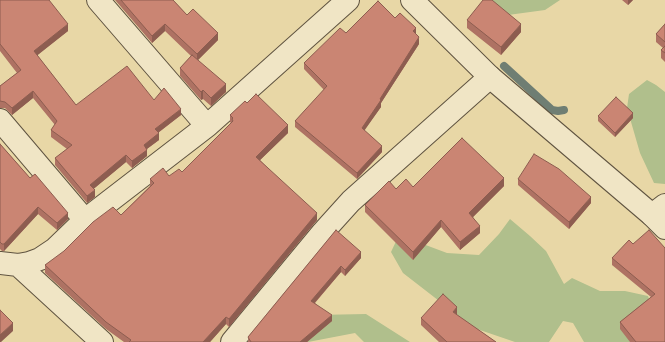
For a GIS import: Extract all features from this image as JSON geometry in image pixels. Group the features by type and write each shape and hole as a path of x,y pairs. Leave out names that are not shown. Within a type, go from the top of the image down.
{"street":[{"path":"98,0 207,126"},
{"path":"9,264 40,259 55,249 85,220 207,126 348,0"},
{"path":"412,0 490,77 661,216"},
{"path":"232,342 323,232 351,201 490,77"},
{"path":"0,120 85,220"},
{"path":"9,264 102,342"}],"green space":[{"path":"491,0 560,0 545,10 508,15"},
{"path":"647,80 665,92 665,184 654,183 640,153 627,108 629,94"},
{"path":"510,219 546,251 564,284 572,278 600,291 625,291 648,296 653,311 635,342 584,342 573,323 563,321 549,342 515,342 474,328 403,273 391,252 399,235 447,253 479,255 499,234"},
{"path":"366,314 410,342 364,342 355,333 308,342 298,334 316,315"}],"building":[{"path":"0,0 49,0 68,24 34,51 76,105 127,66 154,100 164,88 181,109 155,129 159,133 144,145 147,150 132,161 126,155 90,185 95,190 87,196 55,158 72,145 51,130 57,121 33,91 12,108 5,102 0,101 0,86 21,70 0,44"},
{"path":"121,0 173,0 187,15 193,9 218,33 197,54 165,24 152,36"},
{"path":"483,0 492,0 521,24 501,47 467,20"},
{"path":"378,1 395,18 400,13 416,28 413,31 419,37 380,99 381,100 362,128 382,146 357,173 295,121 327,86 304,63 340,28 346,33"},
{"path":"665,24 665,42 656,34"},
{"path":"665,46 665,53 661,50"},
{"path":"192,55 226,84 211,98 203,90 201,92 180,68"},
{"path":"256,94 288,125 256,157 317,213 229,319 226,317 203,342 129,342 131,340 106,322 45,265 64,251 93,222 113,207 121,215 154,183 150,179 163,168 169,176 179,169 182,172 233,121 233,118 230,115 245,101 247,103"},
{"path":"616,97 633,113 615,133 598,116"},
{"path":"462,138 504,178 469,213 480,226 460,242 441,220 413,252 365,205 389,181 396,189 406,179 413,187"},
{"path":"0,144 30,178 35,174 68,213 57,223 38,207 4,244 0,242"},
{"path":"534,154 559,169 591,197 569,222 518,179"},
{"path":"336,230 361,252 345,270 341,266 311,301 332,315 300,342 251,342 248,337"},
{"path":"649,230 665,248 665,342 636,342 620,322 655,294 612,258 629,240 633,244"},
{"path":"443,294 457,307 453,312 496,342 447,342 421,318"},
{"path":"0,310 13,323 0,335"}],"waterway":[{"path":"504,66 552,110 564,110"}]}
